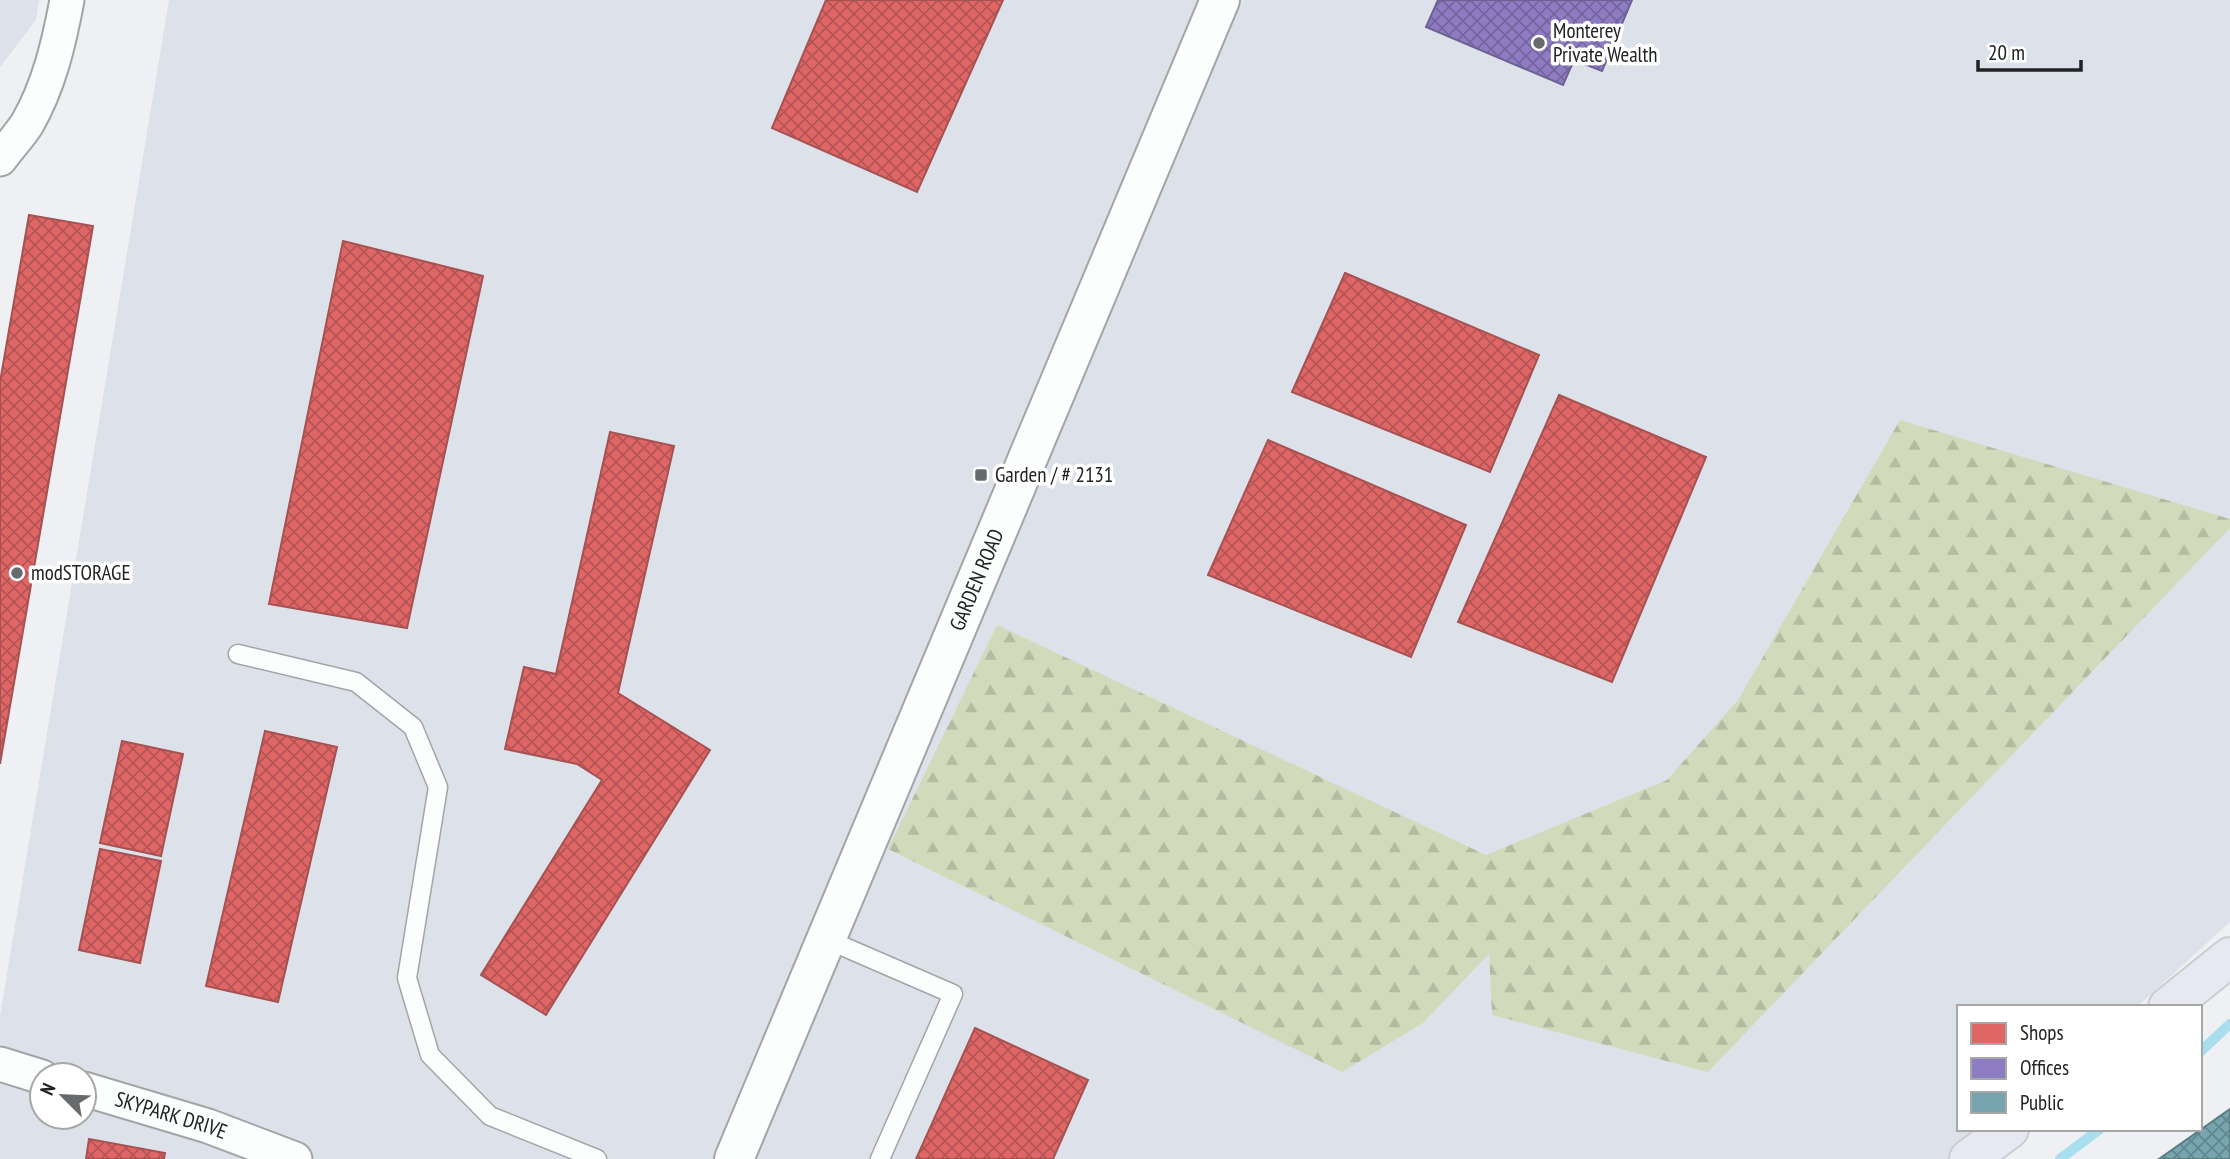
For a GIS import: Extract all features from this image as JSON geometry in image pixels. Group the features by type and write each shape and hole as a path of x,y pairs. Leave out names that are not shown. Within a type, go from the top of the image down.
{"highway":[{"path":"2170,1005 2230,957"},
{"path":"1969,1159 2006,1131"}],"street":[{"path":"0,159 26,125 48,82 62,31 67,0"},
{"name":"GARDEN ROAD","path":"734,1159 1220,0"},
{"path":"0,1065 28,1073"},
{"name":"SKYPARK DRIVE","path":"98,1093 208,1126 295,1159"}],"lane":[{"path":"238,654 356,682 413,727 438,787 407,978 430,1055 490,1116 597,1159"},
{"path":"826,939 953,994 880,1159"}],"shaded area":[{"path":"0,0 39,0 36,20 0,67"},
{"path":"169,0 2230,0 2230,922 2139,1005 1957,1005 1957,1131 1996,1131 1955,1159 0,1159 0,1016"}],"green space":[{"path":"1900,420 2230,519 2230,528 1708,1072 1492,1015 1489,954 1423,1023 1342,1072 888,849 997,625 1486,855 1667,780 1738,700"}],"building: Shops":[{"path":"826,0 1003,0 917,192 772,128"},
{"name":"modSTORAGE","path":"29,215 93,226 0,764 0,382"},
{"path":"343,241 483,276 407,628 269,604"},
{"path":"1345,273 1539,355 1490,472 1292,392"},
{"path":"1559,395 1706,457 1612,682 1458,622"},
{"path":"610,432 674,446 618,693 710,750 546,1015 481,975 602,780 577,764 505,749 524,667 556,674"},
{"path":"1268,440 1466,525 1411,657 1208,575"},
{"path":"265,731 337,747 278,1002 206,986"},
{"path":"122,741 183,754 161,856 100,843"},
{"path":"100,849 161,861 140,963 79,950"},
{"path":"975,1028 1088,1080 1053,1159 916,1159"},
{"path":"89,1139 165,1153 164,1159 86,1159"}],"building: Offices":[{"name":"Monterey Private Wealth","path":"1438,0 1632,0 1602,71 1574,60 1563,85 1426,27"}],"building: Public":[{"path":"2230,1109 2230,1159 2159,1159 2202,1131"}],"waterway":[{"path":"2202,1050 2230,1024"},
{"path":"2060,1159 2097,1131"}],"place":[{"name":"Monterey Private Wealth","path":"1539,43"},
{"name":"Garden / # 2131","path":"981,475"},
{"name":"modSTORAGE","path":"17,573"}]}
